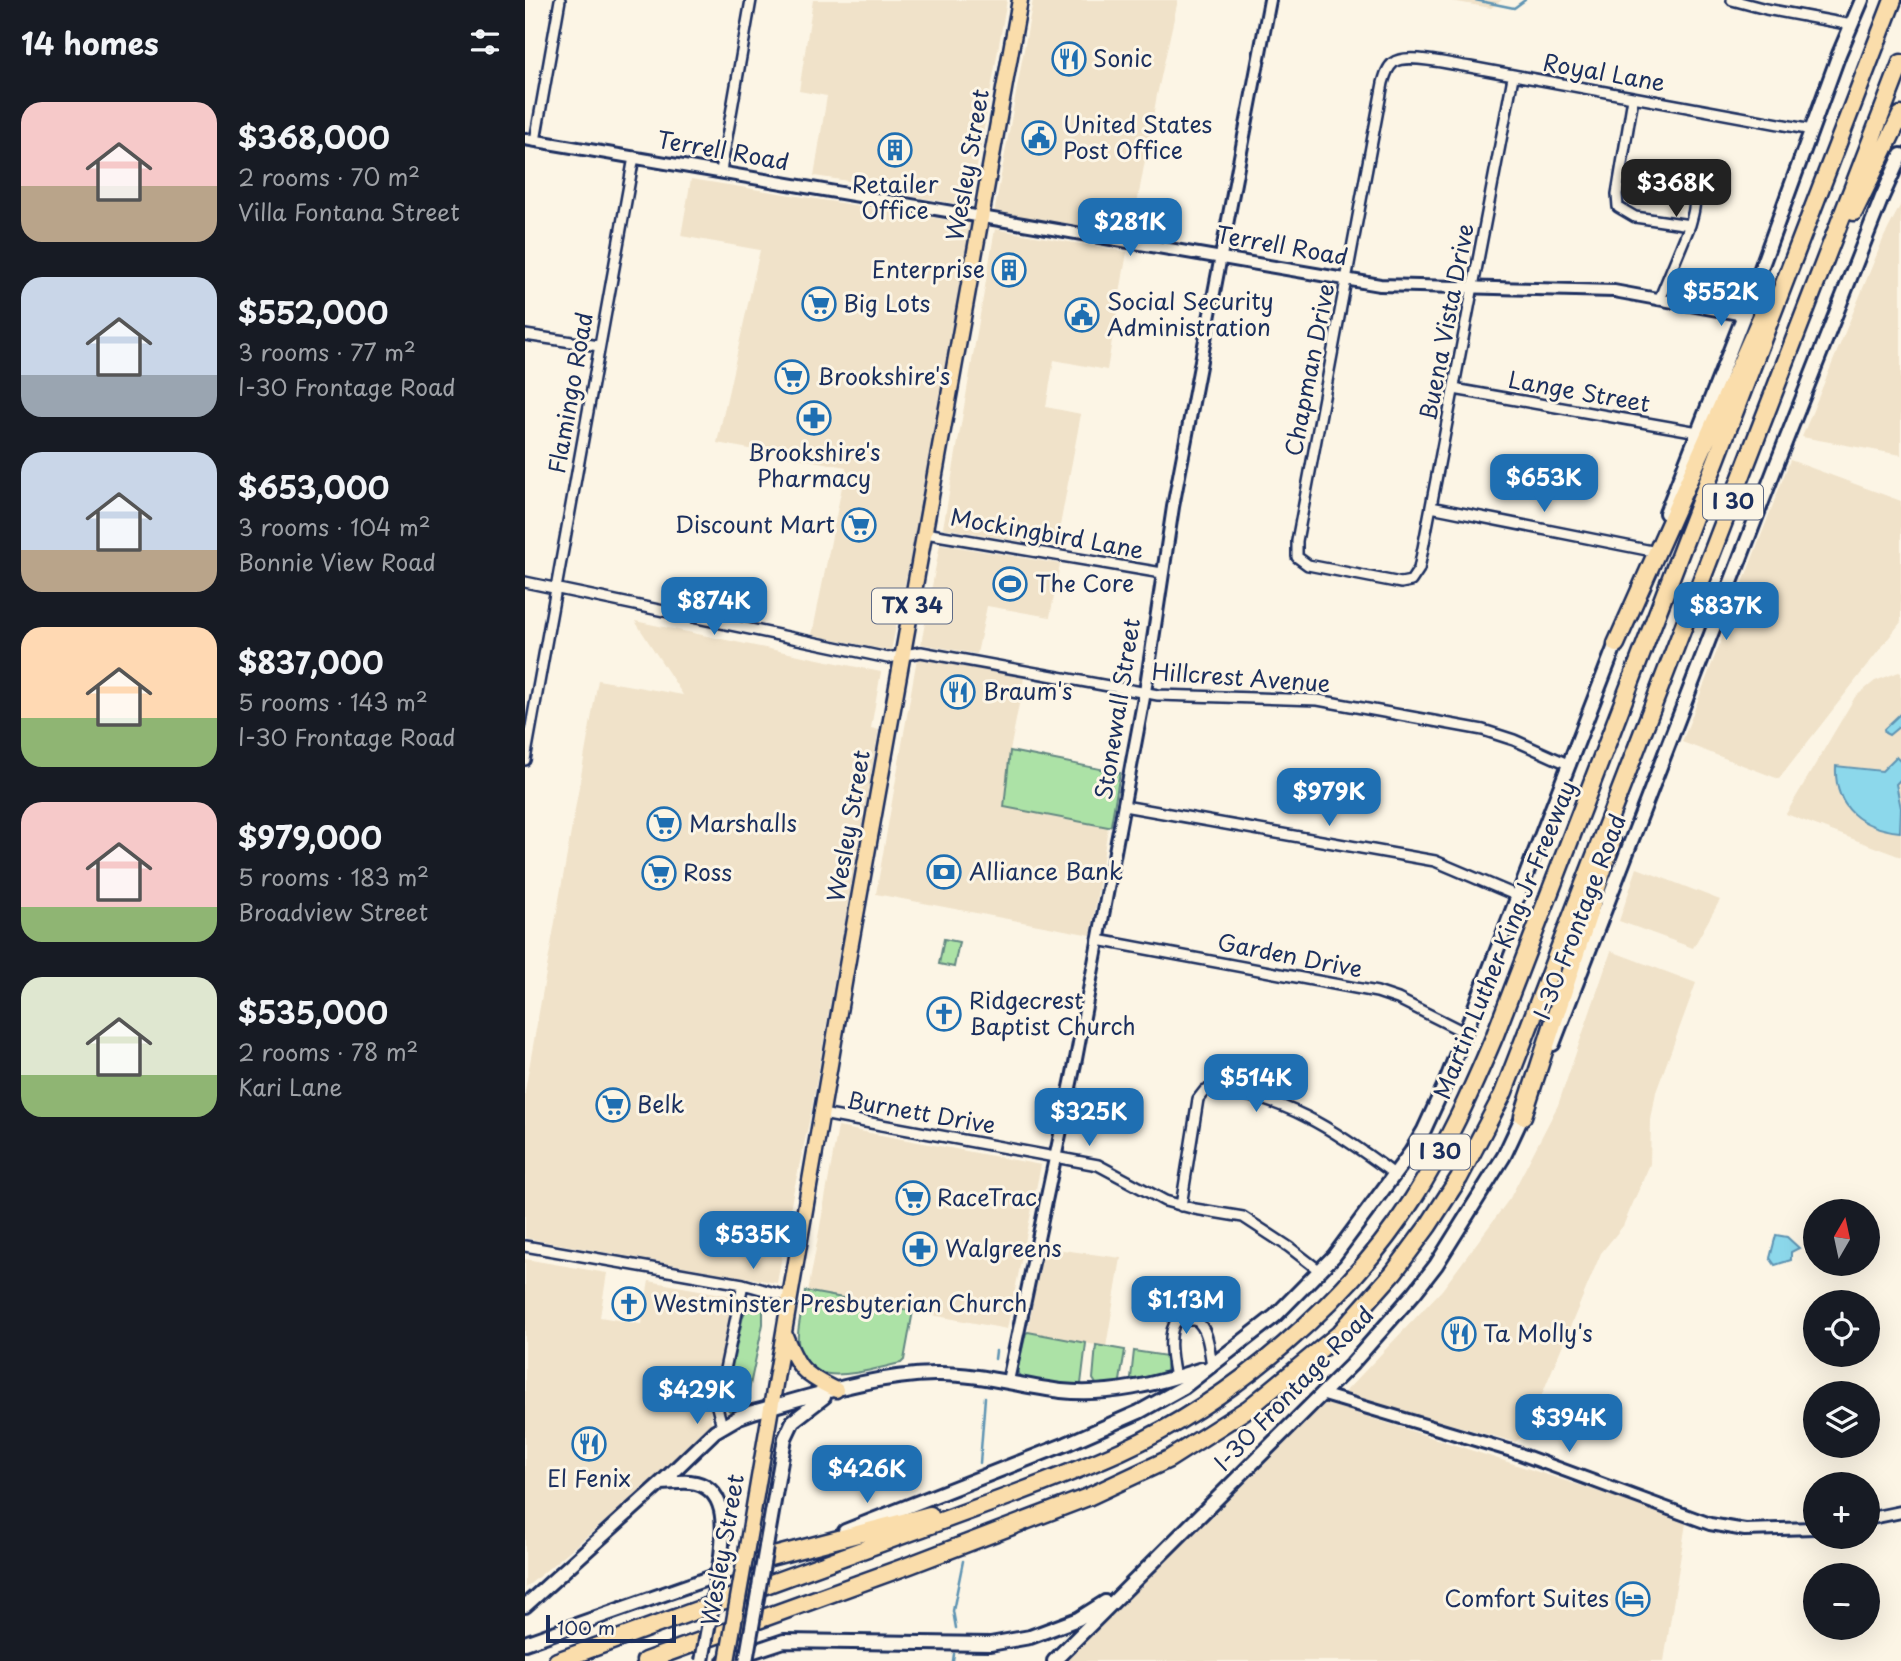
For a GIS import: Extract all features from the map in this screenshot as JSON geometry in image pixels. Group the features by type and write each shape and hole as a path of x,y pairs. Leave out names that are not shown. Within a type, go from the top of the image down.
{"highway":[{"name":"Martin Luther King Jr Freeway","path":"557,1661 1024,1490 1121,1451 1153,1435 1212,1400 1261,1364 1307,1323 1385,1238 1412,1200 1465,1104 1500,1024 1892,0"},
{"name":"I 30","path":"645,1661 911,1565 1088,1497 1169,1460 1249,1408 1339,1334 1394,1272 1459,1178 1503,1094 1901,63"},
{"path":"1806,312 1901,115"},
{"path":"1616,643 1735,373 1826,178"},
{"path":"1523,1116 1660,693"},
{"path":"768,1552 1024,1490"}],"main road":[{"name":"Wesley Street","path":"725,1661 1020,0"},
{"path":"525,1643 768,1552 862,1525 1139,1412 1184,1387 1275,1316 1320,1271 1424,1130 1466,1033 1744,315 1862,0"},
{"name":"I-30 Frontage Road","path":"1054,1661 1350,1365 1436,1265 1504,1156 1601,925 1777,463 1901,155"},
{"path":"783,1332 804,1373 836,1390"},
{"path":"525,1606 722,1426 739,1417 883,1379 935,1374 983,1377 1062,1391 1118,1391 1175,1378 1212,1365"},
{"path":"746,1661 768,1552 785,1438 793,1421 836,1390"},
{"path":"661,1483 692,1482 712,1492 721,1507 724,1528 702,1661"},
{"name":"I-30 Frontage Road","path":"725,1661 784,1641 990,1644 1030,1637 1079,1619 1126,1589"}],"street":[{"path":"530,140 560,0"},
{"path":"721,171 751,0"},
{"name":"Stonewall Street","path":"1008,1381 1056,1157 1124,806 1145,692 1162,573 1270,0"},
{"path":"1732,0 1852,25"},
{"name":"Royal Lane","path":"1390,65 1403,58 1420,60 1812,130"},
{"name":"Chapman Drive","path":"1390,65 1383,83 1297,541 1297,557 1308,565 1319,568 1402,583 1411,581 1417,573"},
{"name":"Buena Vista Drive","path":"1417,573 1513,76"},
{"path":"1633,98 1617,203 1622,212 1635,217 1689,225"},
{"name":"Terrell Road","path":"530,140 1380,285 1614,291 1744,315"},
{"name":"Flamingo Road","path":"525,760 530,702 555,588 634,157"},
{"path":"1620,176 1689,189 1695,202 1689,225 1659,300"},
{"path":"525,335 599,346"},
{"name":"Lange Street","path":"1454,389 1698,432"},
{"path":"1431,507 1652,551"},
{"name":"Mockingbird Lane","path":"925,533 1162,573"},
{"name":"Hillcrest Avenue","path":"525,582 888,658 921,652 1171,696 1318,700 1483,730 1514,740 1570,765"},
{"path":"1124,806 1435,861 1520,897"},
{"name":"Garden Drive","path":"1098,940 1377,992 1398,999 1466,1033"},
{"path":"1181,1206 1198,1099 1205,1090 1226,1090 1289,1107 1394,1174"},
{"name":"Burnett Drive","path":"822,1114 1105,1168 1165,1201 1243,1217 1320,1271"},
{"path":"525,1246 743,1284 789,1297"},
{"path":"722,1426 717,1407 743,1284"},
{"path":"1175,1378 1171,1341 1172,1326 1177,1320 1196,1320 1201,1324 1212,1365"},
{"path":"1321,1394 1527,1457 1710,1524 1745,1530 1803,1528"},
{"path":"1880,1516 1901,1512"}],"shaded area":[{"path":"813,0 1007,0 970,206 906,195 862,183 814,176 827,96 799,91"},
{"path":"1033,0 1178,0 1157,95 1131,237 994,214"},
{"path":"1446,0 1502,0 1491,8"},
{"path":"691,179 972,224 921,507 891,651 812,635 846,467 717,443 760,250 681,236"},
{"path":"1901,204 1901,455 1802,437 1884,237"},
{"path":"995,229 1127,252 1107,370 1054,360 1046,407 1081,414 1056,547 943,528"},
{"path":"1790,460 1901,501 1901,622 1779,779 1682,742"},
{"path":"940,544 1060,564 1050,617 987,606 977,654 921,644"},
{"path":"635,621 881,672 871,728 879,730 811,1113 777,1283 525,1238 525,1091 598,680 683,695"},
{"path":"917,658 1024,678 1010,751 1004,807 1108,827 1091,935 876,894"},
{"path":"1899,672 1901,857 1786,814 1855,697 1875,681"},
{"path":"1637,868 1720,900 1693,948 1619,921"},
{"path":"1611,951 1696,983 1656,1092 1651,1120 1650,1164 1623,1226 1601,1253 1525,1435 1515,1442 1343,1394 1442,1290 1510,1198 1558,1105"},
{"path":"838,1127 1041,1165 1007,1329 808,1292"},
{"path":"1041,1247 1121,1258 1106,1347 1028,1332"},
{"path":"525,1259 607,1273 600,1317 641,1324 649,1281 733,1296 710,1412 712,1427 700,1433 645,1488 525,1588"},
{"path":"1325,1403 1628,1501 1686,1523 1664,1661 1064,1661"}],"green space":[{"path":"1010,751 1120,773 1111,825 1108,827 1004,807"},
{"path":"944,939 959,942 954,967 939,964"},
{"path":"805,1291 913,1311 904,1360 901,1363 852,1373 820,1372 808,1366 800,1353 798,1334"},
{"path":"755,1301 763,1305 763,1324 748,1395 736,1414 728,1409 725,1400 743,1316 749,1305"},
{"path":"1028,1332 1086,1343 1081,1384 1046,1384 1021,1376 1017,1371"},
{"path":"1096,1345 1125,1350 1120,1381 1116,1385 1098,1387 1093,1379"},
{"path":"1134,1351 1167,1356 1166,1371 1140,1381 1131,1378"}],"water":[{"path":"1901,713 1901,725 1889,735 1885,733 1884,729"},
{"path":"1896,757 1901,762 1901,779 1896,784 1901,808 1900,832 1874,826 1853,814 1840,794 1836,766 1882,771"},
{"path":"1776,1235 1787,1237 1799,1248 1791,1252 1791,1260 1775,1265 1770,1258"}],"waterway":[{"path":"1475,0 1514,8 1525,0"},
{"path":"995,1359 996,1351"},
{"path":"980,1463 985,1397"},
{"path":"956,1628 953,1611 963,1561"},
{"path":"953,1661 954,1654"}],"place":[{"name":"Sonic","path":"1069,59"},
{"name":"United States Post Office","path":"1039,138"},
{"name":"Retailer Office","path":"895,150"},
{"name":"Enterprise","path":"1009,270"},
{"name":"Big Lots","path":"819,304"},
{"name":"Social Security Administration","path":"1082,315"},
{"name":"Brookshire's","path":"792,377"},
{"name":"Brookshire's Pharmacy","path":"814,418"},
{"name":"Discount Mart","path":"859,525"},
{"name":"The Core","path":"1010,584"},
{"name":"Braum's","path":"958,692"},
{"name":"Marshalls","path":"664,824"},
{"name":"Alliance Bank","path":"944,872"},
{"name":"Ross","path":"659,873"},
{"name":"Ridgecrest Baptist Church","path":"944,1014"},
{"name":"Belk","path":"613,1105"},
{"name":"RaceTrac","path":"913,1198"},
{"name":"Walgreens","path":"920,1249"},
{"name":"Westminster Presbyterian Church","path":"629,1304"},
{"name":"Ta Molly's","path":"1459,1334"},
{"name":"El Fenix","path":"589,1444"},
{"name":"Comfort Suites","path":"1633,1599"}]}
